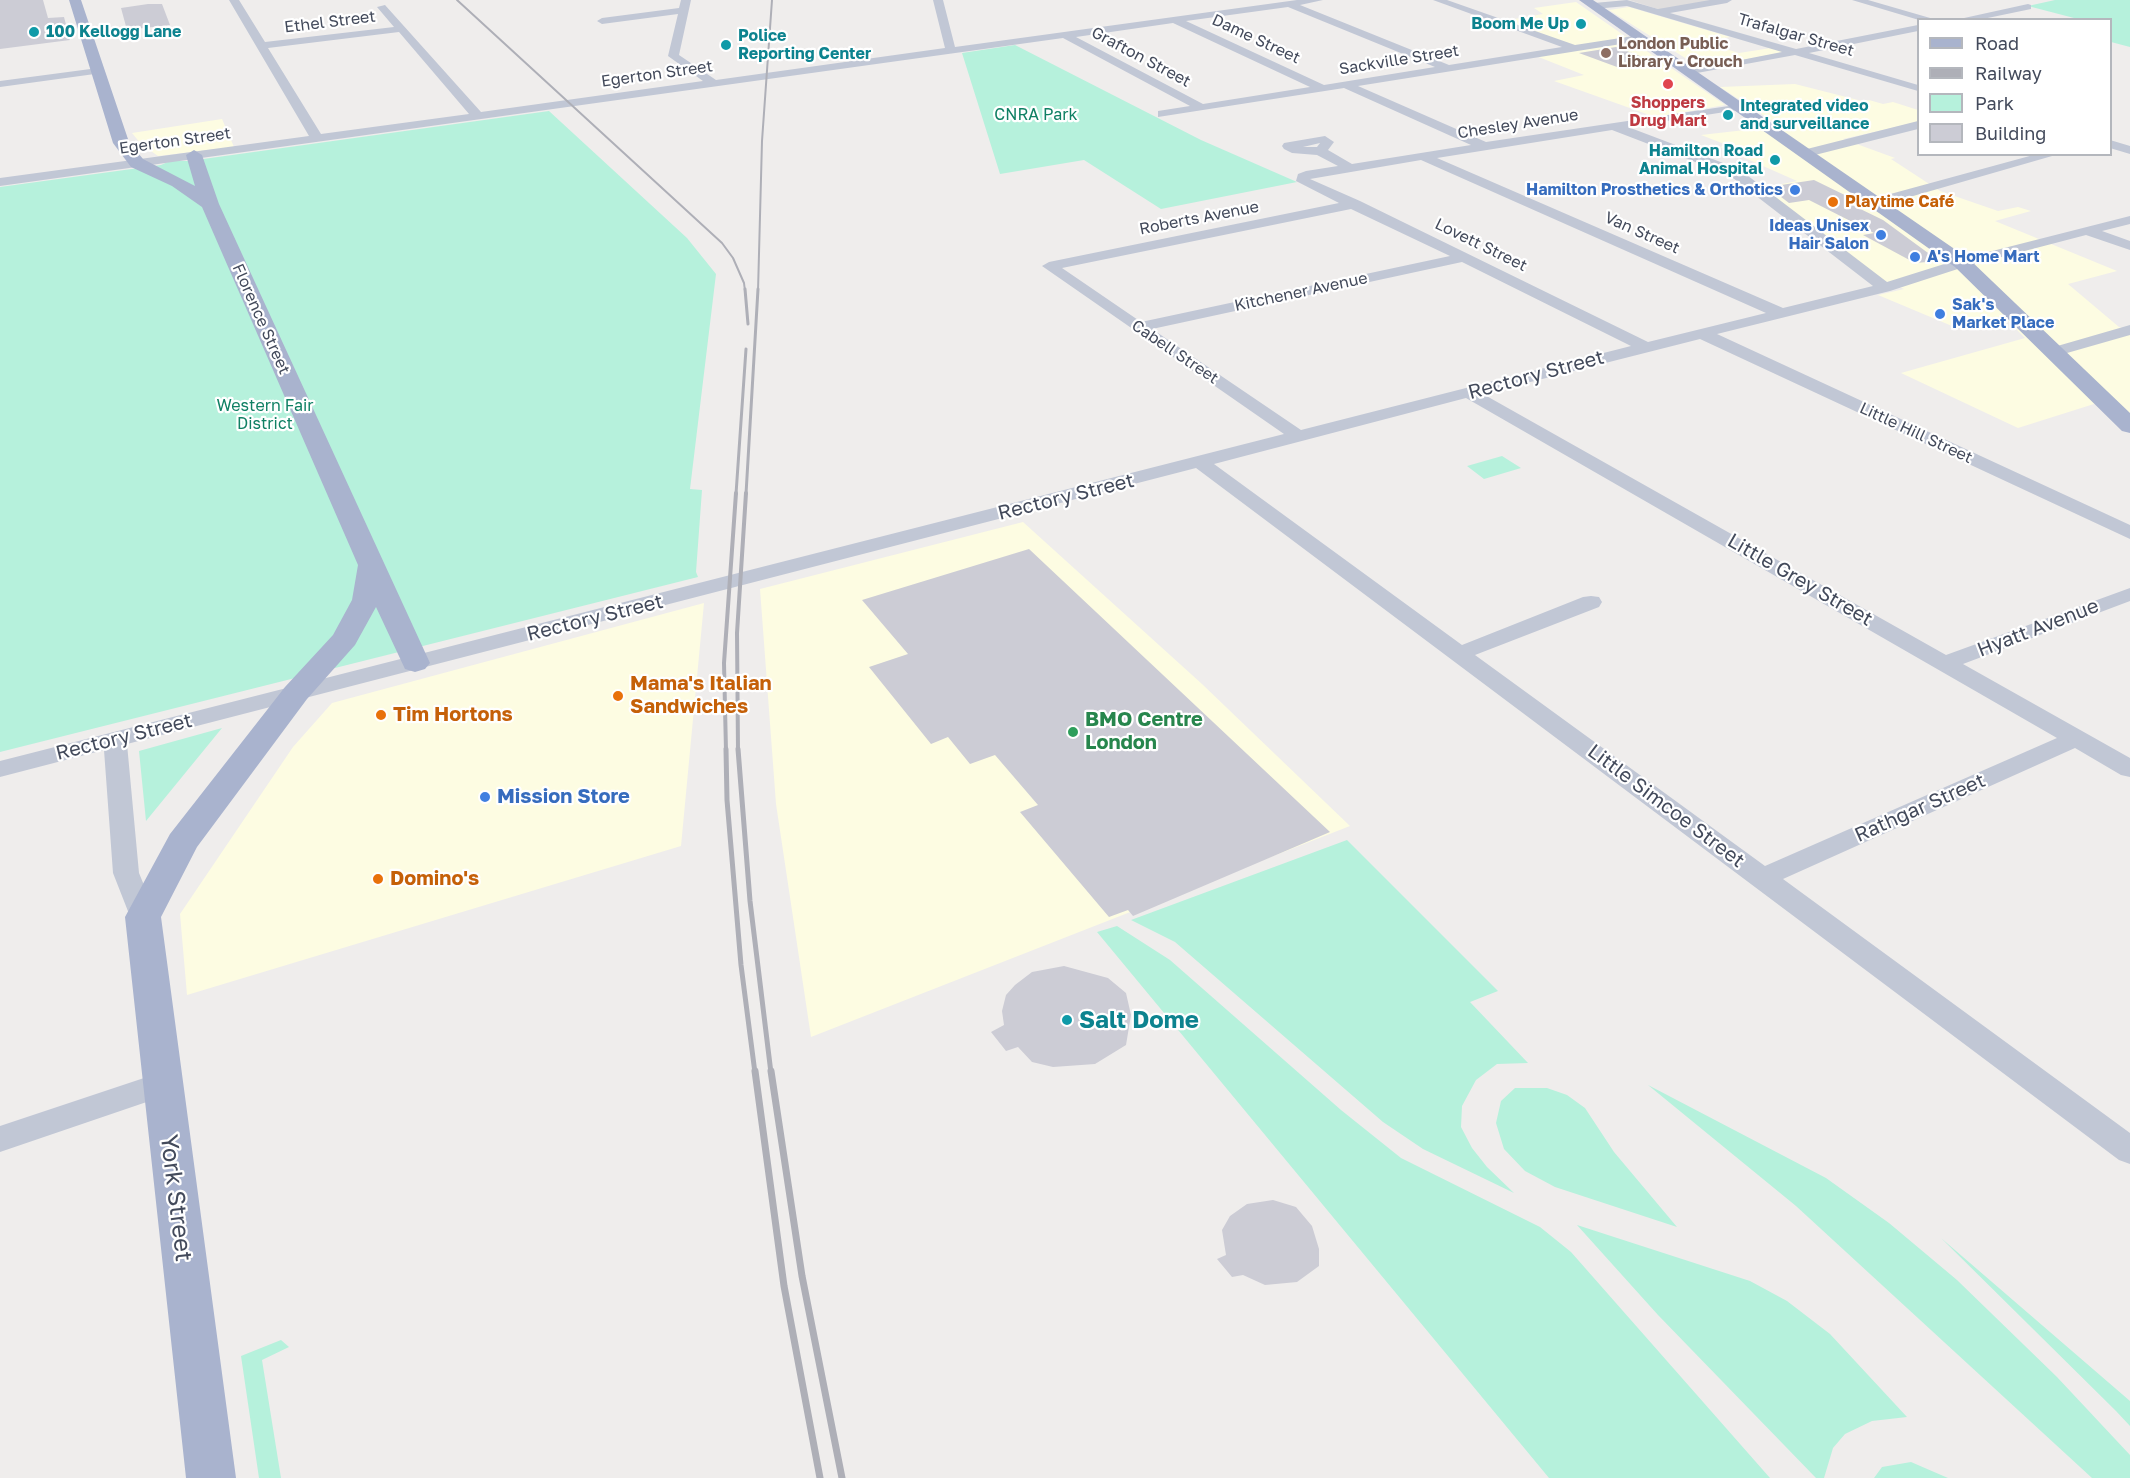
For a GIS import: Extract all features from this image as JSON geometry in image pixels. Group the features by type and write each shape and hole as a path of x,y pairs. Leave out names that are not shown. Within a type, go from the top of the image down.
{"main road":[{"path":"75,0 120,141 137,163 178,182 210,204"},
{"path":"1589,3 1962,263 2130,426"},
{"name":"Florence Street","path":"194,155 210,204 415,663"},
{"path":"143,917 182,842 296,693 345,639 366,600 371,566"},
{"name":"York Street","path":"143,917 211,1478"}],"street":[{"path":"234,0 317,138"},
{"path":"938,0 951,51"},
{"name":"Egerton Street","path":"0,182 1318,0"},
{"path":"1438,0 1574,48"},
{"path":"1657,12 1727,0"},
{"path":"1857,0 1924,18"},
{"name":"Trafalgar Street","path":"1589,3 1622,2 1917,88"},
{"path":"1289,4 1447,68"},
{"path":"602,21 684,5 673,56 713,83"},
{"path":"382,7 477,116"},
{"path":"1970,18 2028,7"},
{"name":"Dame Street","path":"1174,20 1324,88"},
{"path":"1690,73 1917,28"},
{"name":"Ethel Street","path":"261,46 401,29"},
{"name":"Grafton Street","path":"1065,35 1202,108"},
{"name":"Sackville Street","path":"1162,114 1640,38"},
{"path":"666,90 689,80 693,68"},
{"path":"0,84 98,71"},
{"path":"1884,78 1907,74"},
{"path":"1346,85 1484,146"},
{"name":"Chesley Avenue","path":"1303,177 1738,106"},
{"path":"1807,153 1917,125"},
{"path":"1612,126 1734,172 1885,288"},
{"path":"2112,145 2130,150"},
{"path":"1320,151 1351,168"},
{"name":"Van Street","path":"1422,156 1780,313"},
{"path":"1877,202 2046,156"},
{"name":"Lovett Street","path":"1303,177 1302,181 1464,256 1646,347"},
{"name":"Roberts Avenue","path":"1049,266 1355,204"},
{"name":"Rectory Street","path":"0,769 1201,463 1646,347 1885,288 1962,263 2130,220"},
{"path":"2087,231 2130,246"},
{"name":"Kitchener Avenue","path":"1138,327 1464,256"},
{"name":"Cabell Street","path":"1049,266 1300,437"},
{"path":"2053,352 2130,330"},
{"name":"Little Hill Street","path":"1701,333 2130,533"},
{"name":"Little Grey Street","path":"1469,393 2130,769"},
{"name":"Little Simcoe Street","path":"1201,463 2130,1151"},
{"name":"Hyatt Avenue","path":"1945,663 2130,594"},
{"path":"1460,653 1591,602"},
{"name":"Rathgar Street","path":"1762,878 2078,738"},
{"name":"York Street","path":"115,740 126,873 143,917"},
{"path":"0,1139 162,1084"}],"shaded area":[{"path":"1629,0 1717,0 1661,10"},
{"path":"1576,2 1725,105 1655,117 1554,81 1584,75 1536,56 1581,49 1503,21 1543,14 1534,8"},
{"path":"1629,7 1730,37 1701,42 1705,44 1697,45 1699,46 1719,47 1739,53 1771,48 1784,52 1701,68 1609,10"},
{"path":"1795,84 1862,101 1869,100 1883,104 1893,102 1917,110 1917,122 1843,139 1895,158 1891,159 1940,191 1998,211 2018,207 2031,211 1995,221 2117,271 2068,284 2119,327 2130,330 2130,416 2094,404 2018,428 1901,373 2025,338 2003,316 1952,326 1878,295 1904,289 1878,278 1762,188 1797,181 1720,147 1727,145 1701,135 1780,126 1720,87"},
{"path":"222,119 234,147 158,156 141,144 132,133"},
{"path":"1023,522 1202,684 1350,826 811,1037 776,804 760,589"},
{"path":"704,603 681,846 187,995 180,914 293,747 332,703"}],"green space":[{"path":"2055,0 2130,0 2130,47 2112,42 2112,18 2074,18 2028,6"},
{"name":"CNRA Park","path":"1015,45 1201,140 1297,182 1161,209 1084,160 1000,174 962,53"},
{"name":"Western Fair District","path":"549,111 687,238 716,274 690,489 702,490 696,572 698,577 0,752 0,187 161,165 170,161 189,161"},
{"path":"1502,456 1521,468 1484,479 1467,466"},
{"path":"222,728 146,821 139,751"},
{"path":"1347,840 1498,991 1470,1002 1528,1063 1497,1064 1476,1080 1462,1106 1461,1127 1472,1148 1487,1167 1514,1193 1423,1149 1383,1122 1175,942 1131,920"},
{"path":"1117,926 1170,960 1341,1110 1401,1158 1540,1227 1571,1252 1770,1478 1549,1478 1097,932"},
{"path":"1648,1085 1826,1178 1889,1223 1957,1280 2057,1377 2130,1455 2130,1478 2092,1478 1796,1206"},
{"path":"1515,1088 1547,1088 1567,1095 1585,1108 1614,1152 1677,1227 1555,1187 1525,1171 1504,1149 1496,1123 1501,1101"},
{"path":"1577,1225 1750,1281 1787,1301 1830,1334 1907,1417 1872,1421 1845,1434 1833,1448 1824,1478 1816,1478 1658,1315"},
{"path":"1941,1238 2130,1401 2130,1426 2116,1411"},
{"path":"281,1340 289,1347 262,1360 281,1478 259,1478 241,1356"},
{"path":"1911,1462 1948,1478 1874,1478 1882,1467"}],"building":[{"name":"100 Kellogg Lane","path":"0,0 43,0 48,18 64,17 70,40 0,49"},
{"path":"162,4 170,25 127,30 121,8"},
{"path":"1616,47 1653,61 1617,67 1579,53"},
{"path":"1814,180 1857,201 1846,202 1883,220 1939,261 1915,263 1863,235 1874,233 1809,200 1789,203 1768,187"},
{"name":"BMO Centre London","path":"1029,549 1330,832 1133,916 1128,910 1109,917 1020,812 1038,805 995,755 970,764 948,737 931,744 869,667 908,654 862,600"},
{"name":"Salt Dome","path":"1064,966 1108,978 1126,993 1131,1015 1126,1045 1095,1064 1053,1067 1032,1062 1018,1047 1006,1051 991,1032 1004,1025 1002,1011 1006,995 1032,972"},
{"path":"1273,1200 1296,1207 1312,1226 1319,1249 1319,1266 1297,1282 1265,1285 1243,1275 1232,1277 1217,1259 1226,1255 1222,1230 1230,1216 1247,1204"}],"railway":[{"path":"457,0 722,243 733,258 745,291"},
{"path":"758,291 762,141 772,0"},
{"path":"745,289 748,324"},
{"path":"746,494 758,289"},
{"path":"736,494 746,349"},
{"path":"726,751 724,663 736,493"},
{"path":"738,751 737,633 746,493"},
{"path":"726,749 727,800 741,965 755,1073"},
{"path":"738,749 750,901 771,1073"},
{"path":"755,1071 784,1286 820,1478"},
{"path":"771,1071 802,1276 842,1478"}],"place":[{"name":"Boom Me Up","path":"1581,24"},
{"name":"100 Kellogg Lane","path":"34,32"},
{"name":"Police Reporting Center","path":"726,45"},
{"name":"London Public Library - Crouch","path":"1606,53"},
{"name":"Shoppers Drug Mart","path":"1668,84"},
{"name":"Integrated video and surveillance","path":"1728,115"},
{"name":"Hamilton Road Animal Hospital","path":"1775,160"},
{"name":"Hamilton Prosthetics & Orthotics","path":"1795,190"},
{"name":"Playtime Café","path":"1833,202"},
{"name":"Ideas Unisex Hair Salon","path":"1881,235"},
{"name":"A's Home Mart","path":"1915,257"},
{"name":"Sak's Market Place","path":"1940,314"},
{"name":"Mama's Italian Sandwiches","path":"618,696"},
{"name":"Tim Hortons","path":"381,715"},
{"name":"BMO Centre London","path":"1073,732"},
{"name":"Mission Store","path":"485,797"},
{"name":"Domino's","path":"378,879"},
{"name":"Salt Dome","path":"1067,1020"}]}
